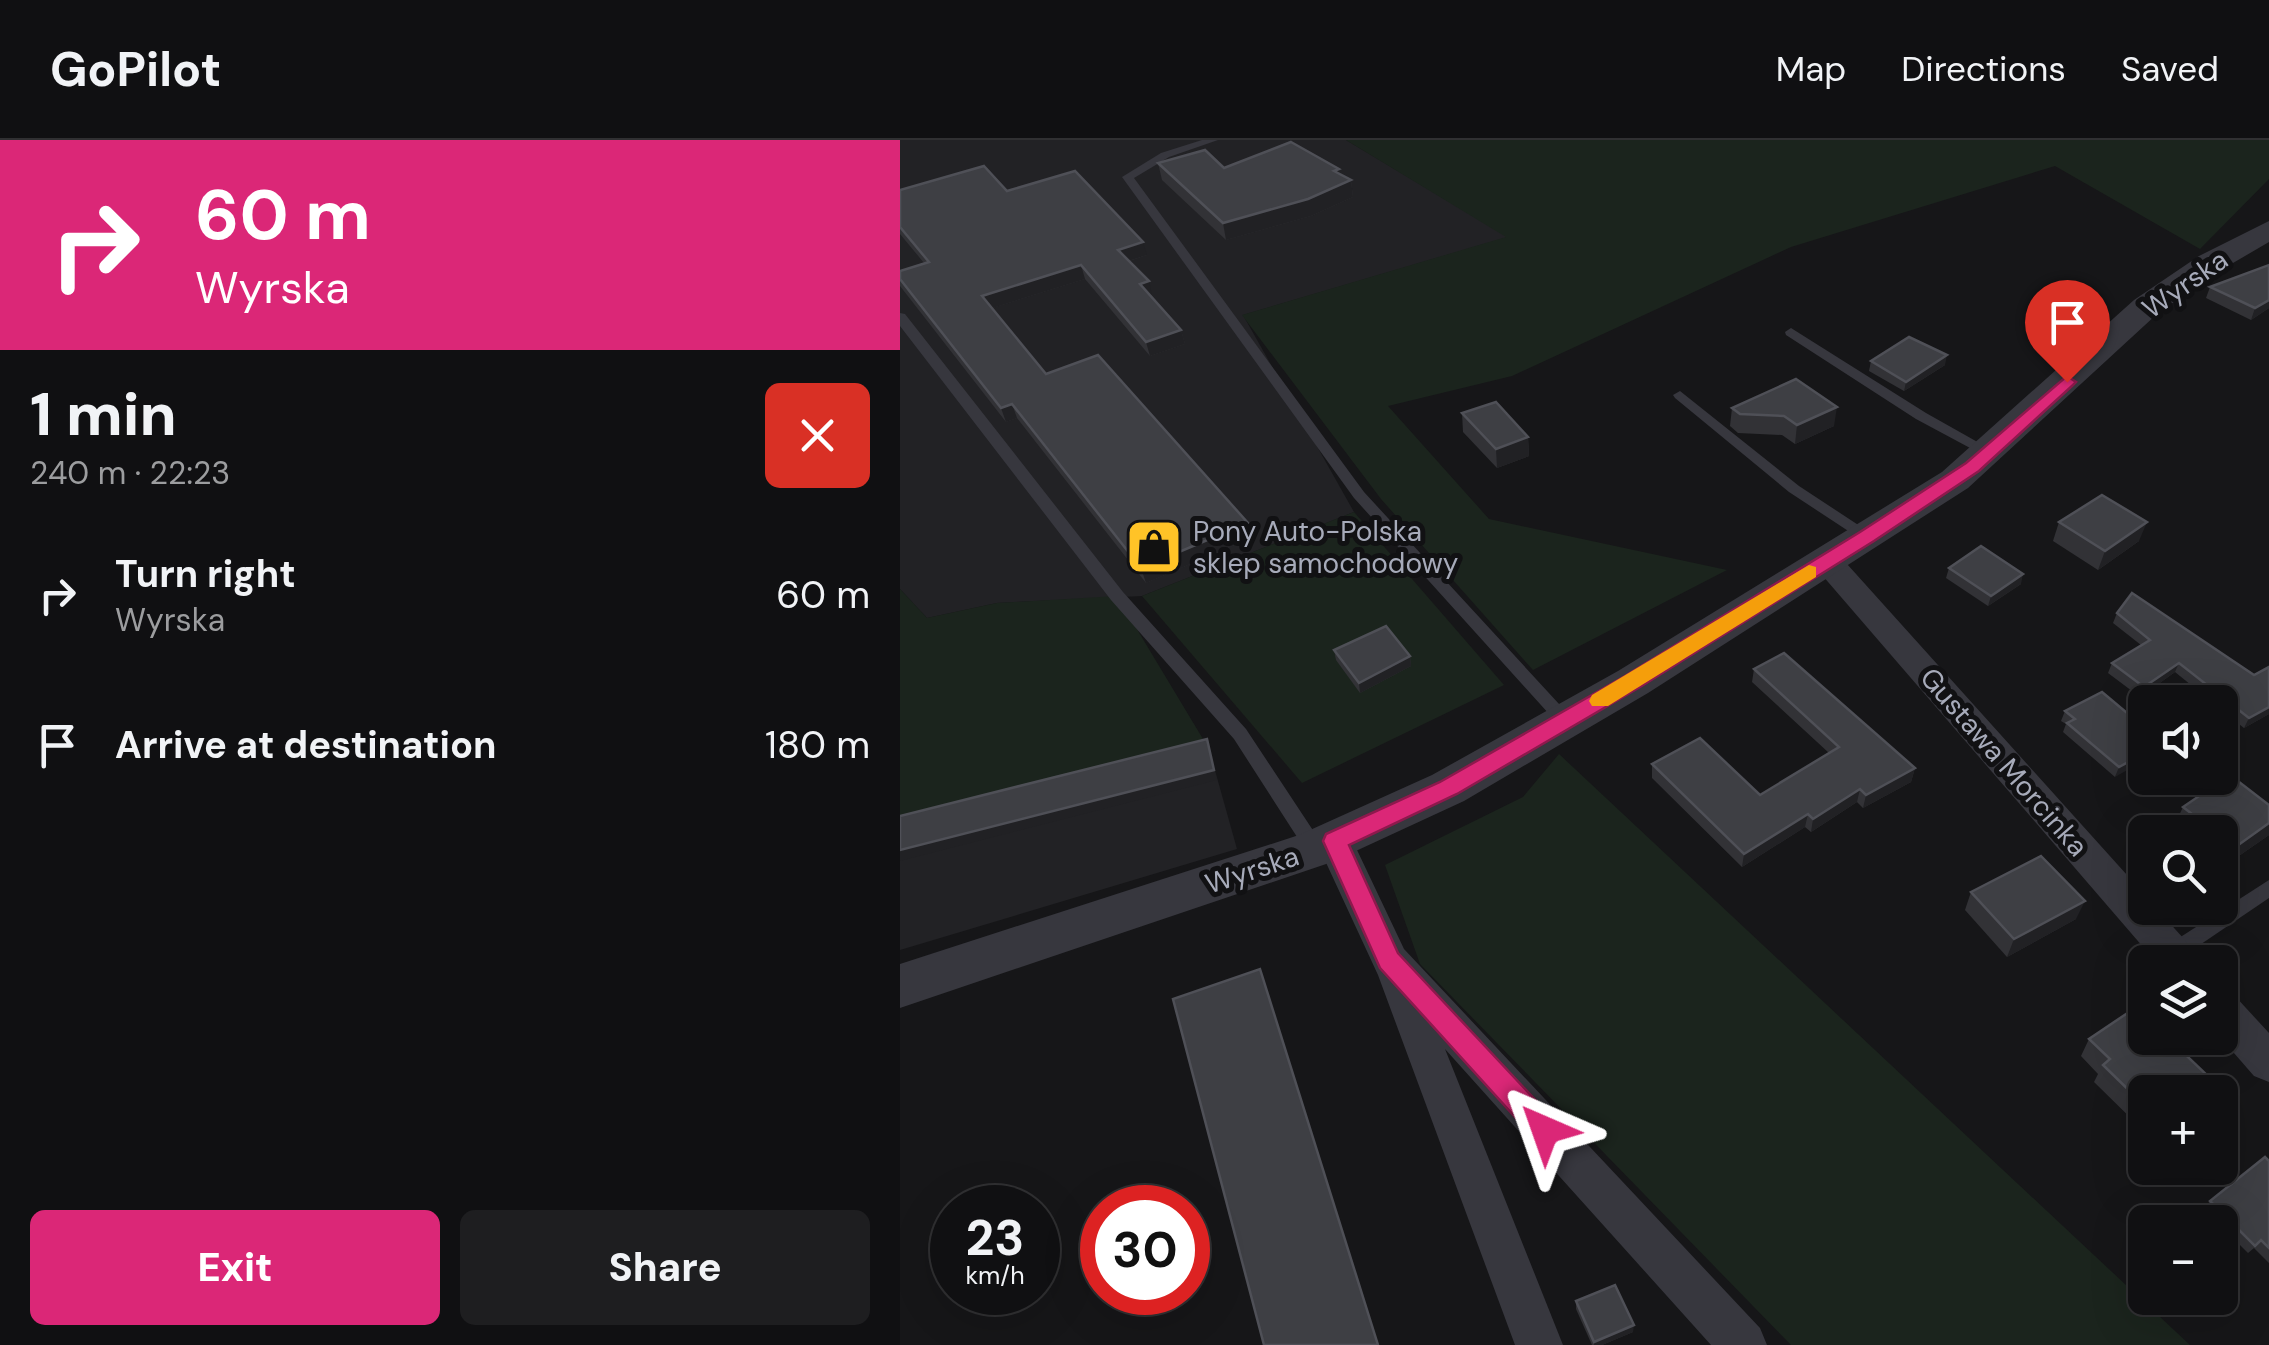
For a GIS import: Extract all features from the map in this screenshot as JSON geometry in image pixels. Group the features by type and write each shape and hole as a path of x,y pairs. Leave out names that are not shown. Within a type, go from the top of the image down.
{"street":[{"name":"Wyrska","path":"900,986 1325,845 1448,788 1867,537 1990,453 2176,284 2269,230"},
{"name":"Gustawa Morcinka","path":"1827,561 2165,945"},
{"path":"1325,845 1389,960 1538,1345"},
{"path":"1389,960 1743,1345"},
{"path":"2238,1028 2269,1063"}],"lane":[{"path":"1213,140 1165,155 1128,178 1359,495 1565,720"},
{"path":"900,317 1118,596 1240,734 1325,845"},
{"path":"1791,332 1921,416 1990,453"},
{"path":"1680,395 1794,489 1867,537"},
{"path":"2193,945 2269,888"}],"shaded area":[{"path":"900,140 1346,140 1508,237 1243,315 1354,512 1142,596 997,603 927,618 900,589"},
{"path":"1346,140 2269,140 2269,179 2200,249 2055,166 1791,247 1512,376 1388,406 1489,519 1727,570 1533,670 1381,499 1242,315 1506,237"},
{"path":"1354,512 1504,685 1302,783 1142,596"},
{"path":"900,589 927,618 997,603 1117,596 1209,749 900,827"},
{"path":"1209,749 1237,849 900,950 900,827"},
{"path":"1559,754 2128,1287 2128,1315 2158,1315 2190,1345 1791,1345 1420,964 1385,865 1523,797"}],"building":[{"path":"1291,142 1351,180 1308,199 1223,223 1158,163 1205,150 1224,168"},
{"path":"984,166 1007,191 1075,171 1143,242 1118,250 1149,281 1140,284 1181,330 1146,342 1081,265 982,296 1046,374 1098,355 1248,523 1141,568 1012,404 1001,408 900,279 900,271 929,262 900,227 900,190"},
{"path":"2269,265 2269,300 2255,308 2210,287"},
{"path":"1909,337 1947,355 1906,382 1871,361"},
{"path":"1796,379 1837,407 1797,425 1784,416 1740,414 1732,408"},
{"path":"1496,402 1528,437 1496,449 1462,413"},
{"path":"2102,495 2147,522 2105,551 2059,522"},
{"path":"1981,546 2023,574 1991,596 1949,568"},
{"path":"2132,593 2254,675 2269,667 2269,707 2249,718 2238,709 2238,685 2207,685 2179,663 2141,685 2112,663 2150,640 2117,613"},
{"path":"1386,626 1410,656 1359,683 1334,650"},
{"path":"1784,653 1915,768 1866,795 1860,789 1813,819 1808,814 1744,854 1652,764 1700,738 1760,795 1839,747 1754,669"},
{"path":"2102,692 2128,714 2128,762 2119,767 2067,723 2075,719 2065,711"},
{"path":"1207,739 1214,770 900,850 900,816"},
{"path":"2238,781 2269,805 2269,823 2238,845 2238,815 2193,815 2183,807 2201,795 2238,795"},
{"path":"2041,856 2085,901 2014,939 1971,892"},
{"path":"1260,969 1378,1345 1264,1345 1173,999"},
{"path":"2128,1013 2128,1055 2186,1055 2207,1075 2128,1075 2128,1089 2103,1065 2110,1059 2089,1039"},
{"path":"2265,1157 2269,1161 2269,1248 2261,1240 2255,1246 2238,1229 2238,1205 2214,1205 2210,1201 2230,1185 2238,1185 2238,1179"},
{"path":"1615,1285 1634,1325 1594,1342 1576,1301"}],"slow traffic":[{"path":"1600,701 1809,572"}],"place":[{"name":"Pony Auto-Polska sklep samochodowy","path":"1154,547"}],"route":[{"path":"1545,1130 1389,960 1335,841 1448,788 1632,682 1867,537 1972,467 2067,382"}]}
